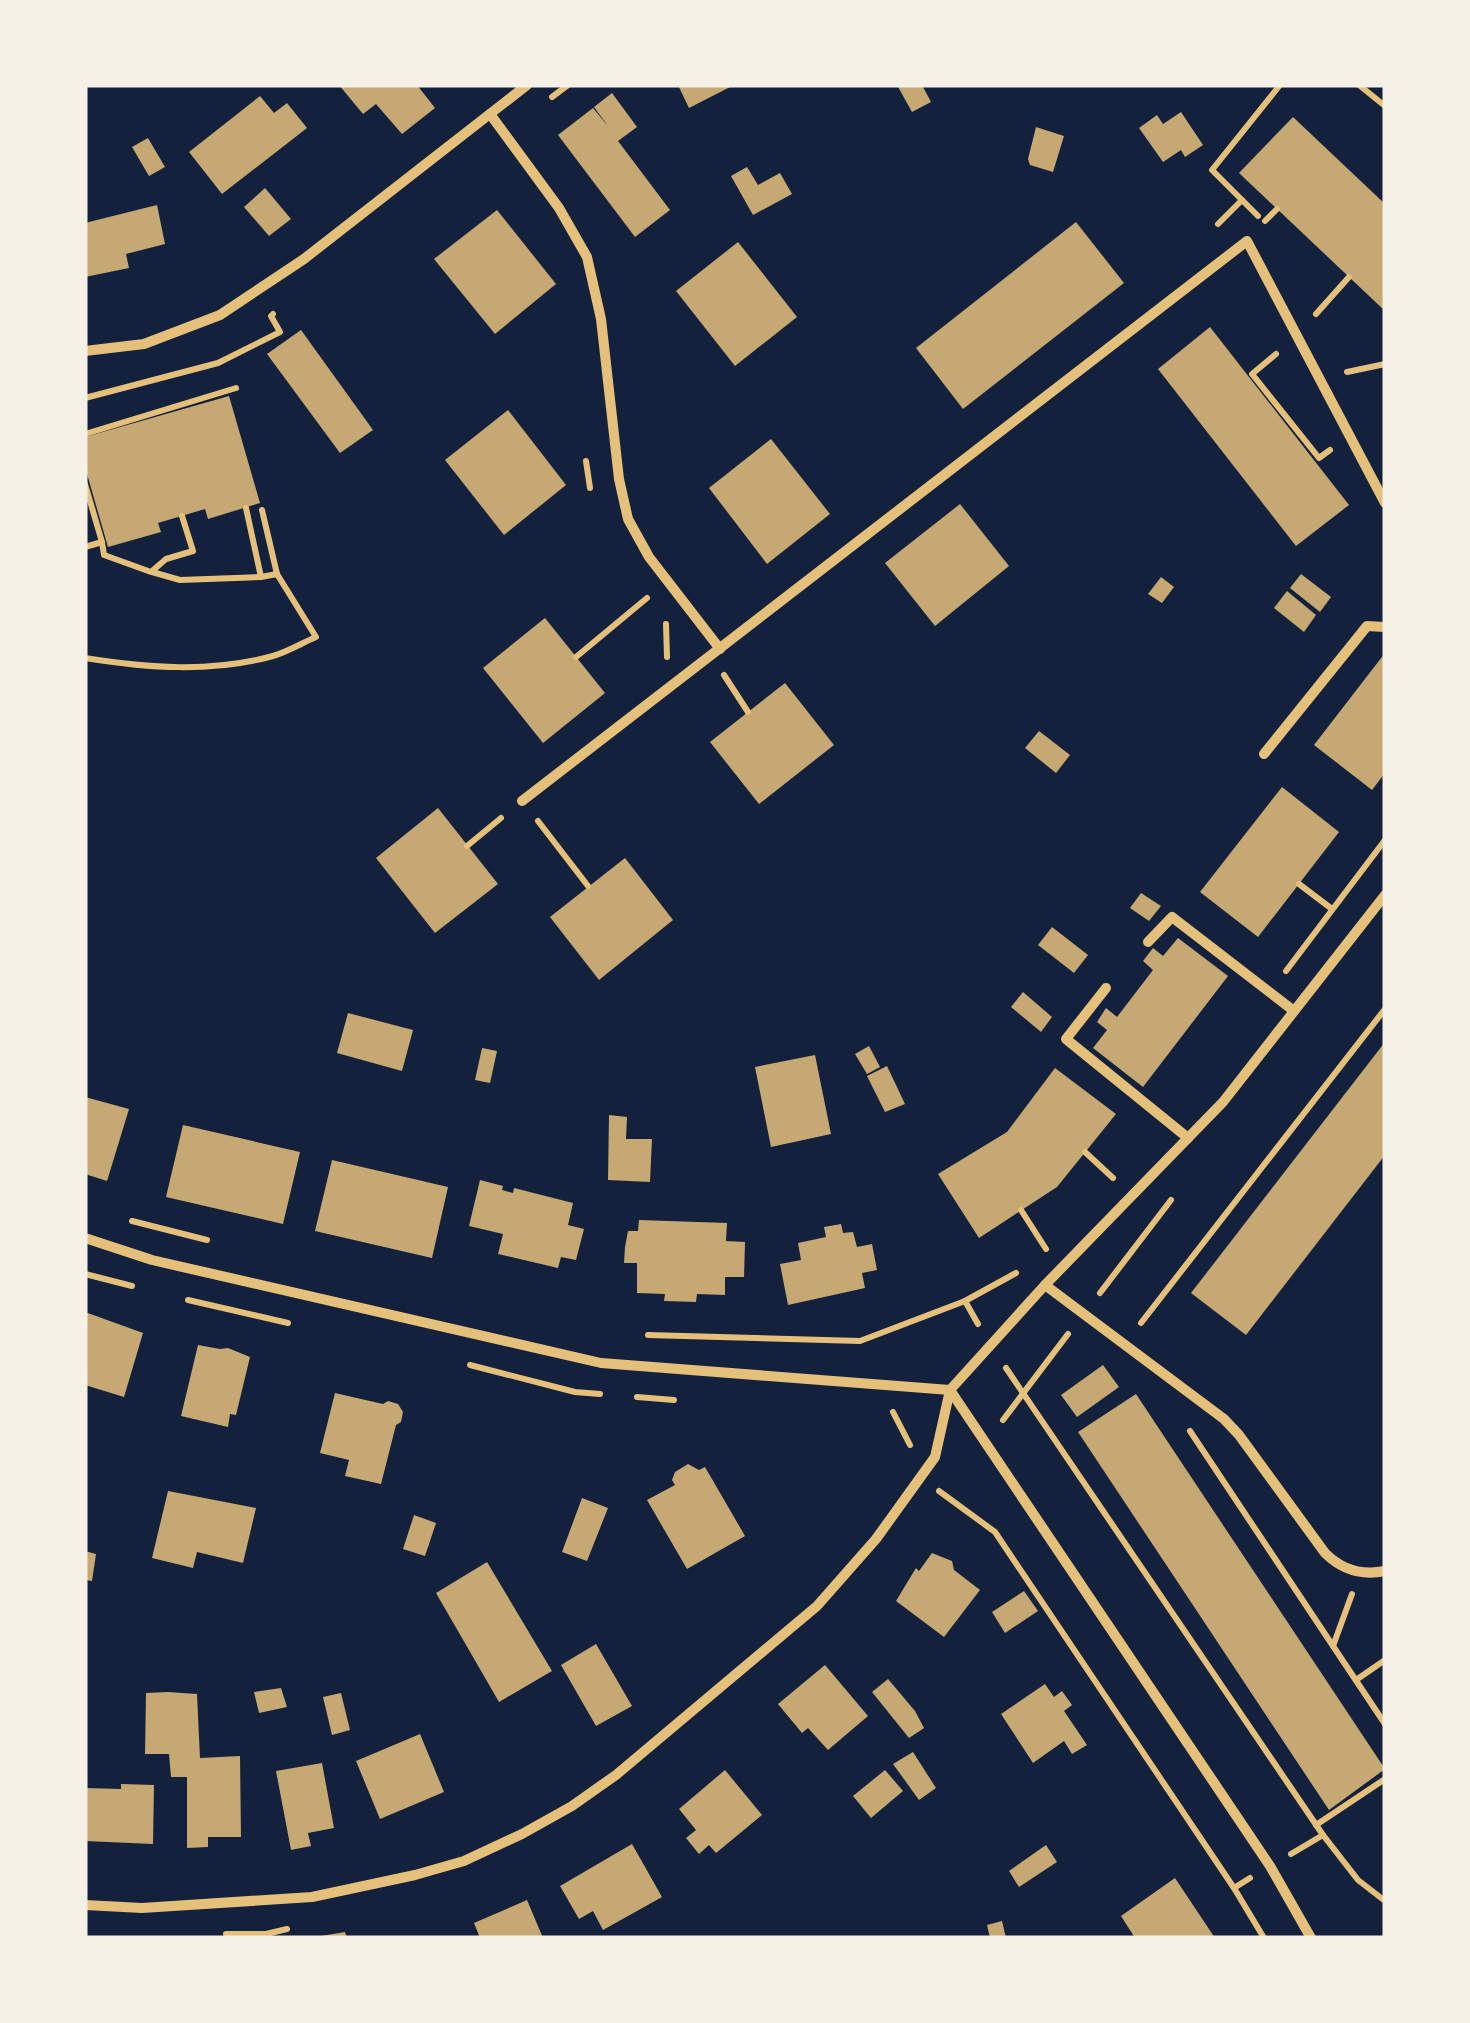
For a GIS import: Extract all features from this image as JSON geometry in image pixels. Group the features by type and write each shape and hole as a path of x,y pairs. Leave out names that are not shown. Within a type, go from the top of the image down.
{"street":[{"path":"85,351 144,344 220,316 304,259 527,85"},
{"path":"490,114 560,208 587,258 601,319 628,519 649,557 720,649"},
{"path":"522,801 1247,241 1385,502"},
{"path":"1264,754 1367,626 1385,627"},
{"path":"85,1905 142,1908 312,1897 416,1875 464,1861 522,1834 616,1775 817,1606 876,1539 935,1458 950,1390 1045,1285 1222,1102 1385,895"},
{"path":"1148,942 1172,917 1294,1011"},
{"path":"1106,988 1066,1039 1188,1138"},
{"path":"85,1238 152,1260 601,1363 950,1390"},
{"path":"1045,1285 1240,1435 1339,1567 1359,1572 1385,1571"},
{"path":"950,1390 1270,1866 1311,1938"}],"path":[{"path":"538,108 568,85"},
{"path":"1247,241 1267,225 1212,170 1280,85"},
{"path":"1359,85 1385,106"},
{"path":"1206,236 1242,200"},
{"path":"1264,222 1277,209"},
{"path":"1315,314 1349,277"},
{"path":"1296,337 1252,374 1319,458 1349,436"},
{"path":"1354,388 1346,372 1385,364"},
{"path":"85,434 236,388"},
{"path":"85,484 104,555 180,580 277,574"},
{"path":"246,508 261,577"},
{"path":"85,658 139,666 200,668 273,656 316,637 277,574 262,510"},
{"path":"150,572 166,558 192,551 182,516"},
{"path":"85,547 102,542"},
{"path":"576,657 647,598"},
{"path":"723,674 748,712"},
{"path":"468,846 522,801 588,886"},
{"path":"1270,992 1385,840"},
{"path":"1299,884 1332,909"},
{"path":"1124,1344 1385,1008"},
{"path":"1084,1152 1118,1182"},
{"path":"932,1508 1180,1188"},
{"path":"1022,1210 1046,1250"},
{"path":"123,1218 217,1243"},
{"path":"1034,1260 1062,1238"},
{"path":"636,1335 860,1341 965,1302 1021,1270"},
{"path":"85,1274 145,1290"},
{"path":"181,1298 290,1324"},
{"path":"965,1302 1322,1834 1358,1880 1385,1901"},
{"path":"460,1362 575,1392 610,1395"},
{"path":"627,1396 682,1400"},
{"path":"884,1406 894,1413 911,1447 900,1462 995,1532 1264,1938"},
{"path":"1180,1416 1385,1724"},
{"path":"1334,1646 1359,1572"},
{"path":"1356,1680 1385,1660"},
{"path":"1316,1824 1385,1779"},
{"path":"1234,1888 1322,1834"},
{"path":"212,1934 266,1934 302,1925"}],"building":[{"path":"339,85 417,85 435,108 402,134 376,104 363,114"},
{"path":"678,85 734,85 689,108"},
{"path":"897,85 922,85 931,102 912,112"},
{"path":"612,93 637,127 618,141 670,210 635,237 558,135 593,108 608,126 594,107"},
{"path":"260,96 274,113 287,103 307,128 222,194 189,152"},
{"path":"1181,112 1203,145 1185,157 1181,150 1163,162 1139,128 1157,115 1163,124"},
{"path":"1293,117 1385,204 1385,311 1239,173"},
{"path":"1036,127 1064,136 1053,172 1030,165"},
{"path":"148,138 165,167 149,176 132,147"},
{"path":"747,167 758,185 780,173 792,194 753,215 731,176"},
{"path":"265,188 291,219 269,236 244,207"},
{"path":"157,205 165,244 126,254 129,268 85,277 85,223"},
{"path":"497,210 556,284 495,334 434,259"},
{"path":"1076,222 1124,283 963,409 916,348"},
{"path":"738,242 797,317 735,366 676,291"},
{"path":"1210,327 1349,505 1296,546 1158,369"},
{"path":"301,330 373,430 340,453 267,354"},
{"path":"229,396 260,503 208,519 205,509 158,523 161,532 108,547 85,467 85,437"},
{"path":"508,410 566,485 504,535 445,460"},
{"path":"771,439 830,514 767,564 709,488"},
{"path":"960,504 1009,566 935,626 885,563"},
{"path":"1301,574 1331,597 1320,612 1290,588"},
{"path":"1161,577 1174,587 1162,603 1148,594"},
{"path":"1287,591 1316,615 1304,632 1274,608"},
{"path":"545,618 605,693 543,743 483,668"},
{"path":"1385,653 1385,773 1372,790 1314,745"},
{"path":"785,683 834,745 759,804 710,742"},
{"path":"1039,731 1070,755 1056,773 1025,748"},
{"path":"1282,787 1339,832 1258,937 1200,892"},
{"path":"438,808 498,884 435,933 376,858"},
{"path":"625,858 673,920 599,980 550,917"},
{"path":"1141,893 1161,906 1149,921 1130,908"},
{"path":"1052,927 1088,955 1074,973 1038,945"},
{"path":"1178,938 1228,976 1143,1087 1093,1048 1107,1030 1097,1022 1106,1008 1117,1017 1153,970 1143,961 1153,948 1163,956"},
{"path":"1023,992 1052,1017 1041,1032 1011,1007"},
{"path":"348,1013 413,1030 402,1071 337,1053"},
{"path":"1385,1042 1385,1155 1246,1335 1191,1293"},
{"path":"869,1046 880,1067 867,1074 855,1054"},
{"path":"482,1048 497,1051 490,1083 475,1080"},
{"path":"815,1055 831,1134 771,1147 755,1067"},
{"path":"887,1066 905,1104 885,1112 867,1076"},
{"path":"1055,1068 1116,1114 1057,1187 979,1238 938,1174 1007,1132"},
{"path":"85,1097 129,1109 107,1181 85,1174"},
{"path":"609,1115 627,1117 626,1139 652,1139 650,1182 608,1180"},
{"path":"183,1125 300,1152 283,1224 166,1197"},
{"path":"332,1160 448,1187 432,1258 315,1231"},
{"path":"480,1180 513,1193 514,1188 573,1203 568,1225 584,1229 576,1260 561,1257 558,1268 498,1254 503,1234 469,1226"},
{"path":"639,1220 727,1223 726,1241 745,1242 744,1277 725,1277 725,1295 697,1294 696,1302 664,1301 665,1294 637,1293 637,1263 624,1263 628,1231 638,1231"},
{"path":"841,1224 843,1233 853,1232 857,1247 872,1244 877,1270 862,1273 865,1288 788,1305 780,1264 801,1260 798,1243 826,1237 824,1227"},
{"path":"85,1312 143,1333 124,1397 85,1385"},
{"path":"198,1345 228,1348 250,1357 236,1415 230,1414 228,1427 181,1416"},
{"path":"1103,1365 1119,1387 1077,1417 1061,1395"},
{"path":"335,1393 383,1404 388,1401 398,1404 403,1412 381,1484 345,1476 349,1460 320,1453"},
{"path":"1136,1394 1385,1769 1329,1810 1078,1432"},
{"path":"688,1464 699,1470 705,1467 745,1536 687,1569 647,1500 675,1485 675,1472"},
{"path":"168,1491 256,1508 243,1563 197,1552 193,1568 152,1558"},
{"path":"582,1498 608,1508 587,1561 562,1552"},
{"path":"414,1515 436,1523 425,1556 403,1549"},
{"path":"85,1551 96,1554 92,1581 85,1580"},
{"path":"932,1553 952,1561 954,1570 980,1590 944,1637 896,1601 916,1568 919,1571"},
{"path":"487,1562 552,1671 499,1702 436,1593"},
{"path":"1024,1591 1038,1611 1005,1633 992,1612"},
{"path":"596,1644 632,1706 596,1726 561,1665"},
{"path":"825,1665 868,1716 828,1750 808,1728 802,1733 778,1704"},
{"path":"888,1679 924,1728 909,1738 872,1692"},
{"path":"1045,1684 1054,1697 1062,1691 1072,1705 1064,1711 1087,1745 1072,1754 1064,1741 1033,1763 1001,1714"},
{"path":"281,1688 287,1707 259,1713 254,1692"},
{"path":"146,1693 197,1694 200,1758 240,1756 241,1837 208,1837 208,1847 187,1848 187,1777 171,1777 169,1754 145,1754"},
{"path":"341,1693 350,1730 332,1735 323,1697"},
{"path":"420,1734 444,1792 380,1819 356,1761"},
{"path":"913,1752 936,1788 919,1800 893,1764"},
{"path":"322,1763 334,1828 308,1833 311,1846 291,1850 276,1771"},
{"path":"725,1770 762,1815 716,1853 709,1845 699,1854 686,1838 696,1830 679,1809"},
{"path":"885,1770 903,1791 871,1818 853,1796"},
{"path":"121,1784 154,1785 153,1844 85,1841 85,1788 121,1789"},
{"path":"632,1844 662,1897 603,1930 593,1911 579,1919 560,1886"},
{"path":"1046,1845 1057,1862 1019,1887 1009,1871"},
{"path":"1175,1878 1215,1938 1135,1938 1121,1916"},
{"path":"527,1900 543,1938 480,1938 474,1923"},
{"path":"1002,1921 1006,1938 990,1938 987,1925"},
{"path":"345,1932 347,1938 321,1938 321,1936"}]}
